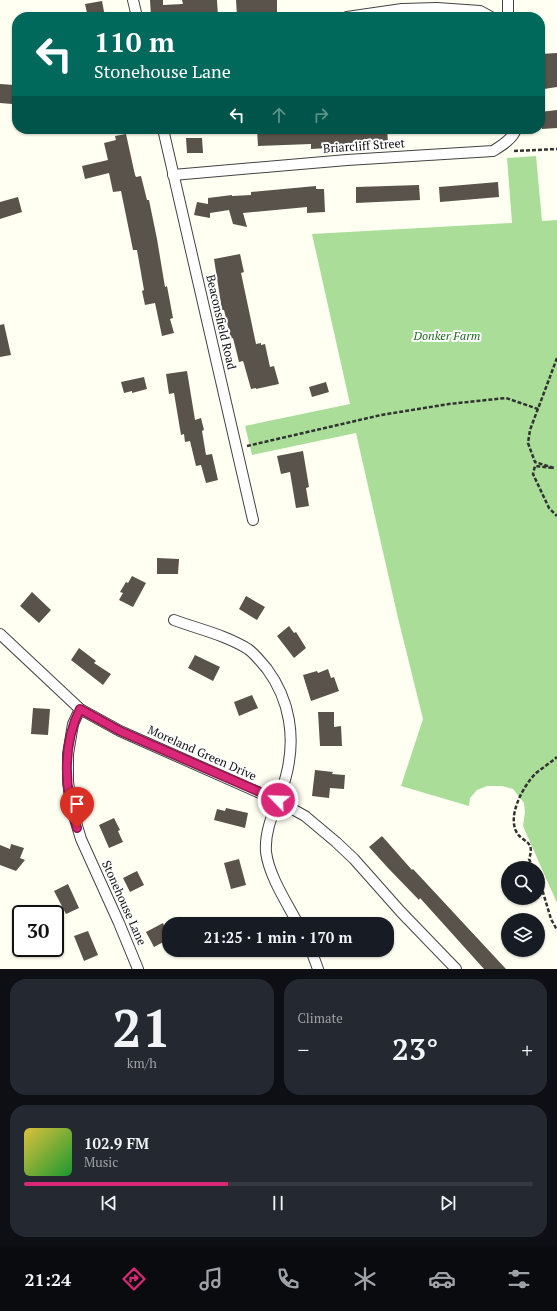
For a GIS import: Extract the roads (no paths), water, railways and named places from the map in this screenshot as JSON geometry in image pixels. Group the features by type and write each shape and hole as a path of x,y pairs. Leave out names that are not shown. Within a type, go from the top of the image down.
{"street":[{"path":"133,0 136,12"},
{"path":"508,0 508,12"},
{"path":"381,12 402,9 437,8 482,12"},
{"name":"Beaconsfield Road","path":"164,134 253,520"},
{"name":"Briarcliff Street","path":"173,175 347,160 493,151 503,145 514,134"},
{"path":"174,620 232,641 249,650 262,662 278,686 286,705 290,747 286,777 268,828 266,852 272,875 294,917"},
{"name":"Moreland Green Drive","path":"0,634 80,709 125,733 278,800 305,816 345,850 401,912 456,969"},
{"name":"Stonehouse Lane","path":"80,709 73,724 69,746 68,781 70,806 81,839 119,922 138,969"},
{"path":"314,957 318,969"}],"park label":[{"name":"Donker Farm","path":"447,336"}]}
